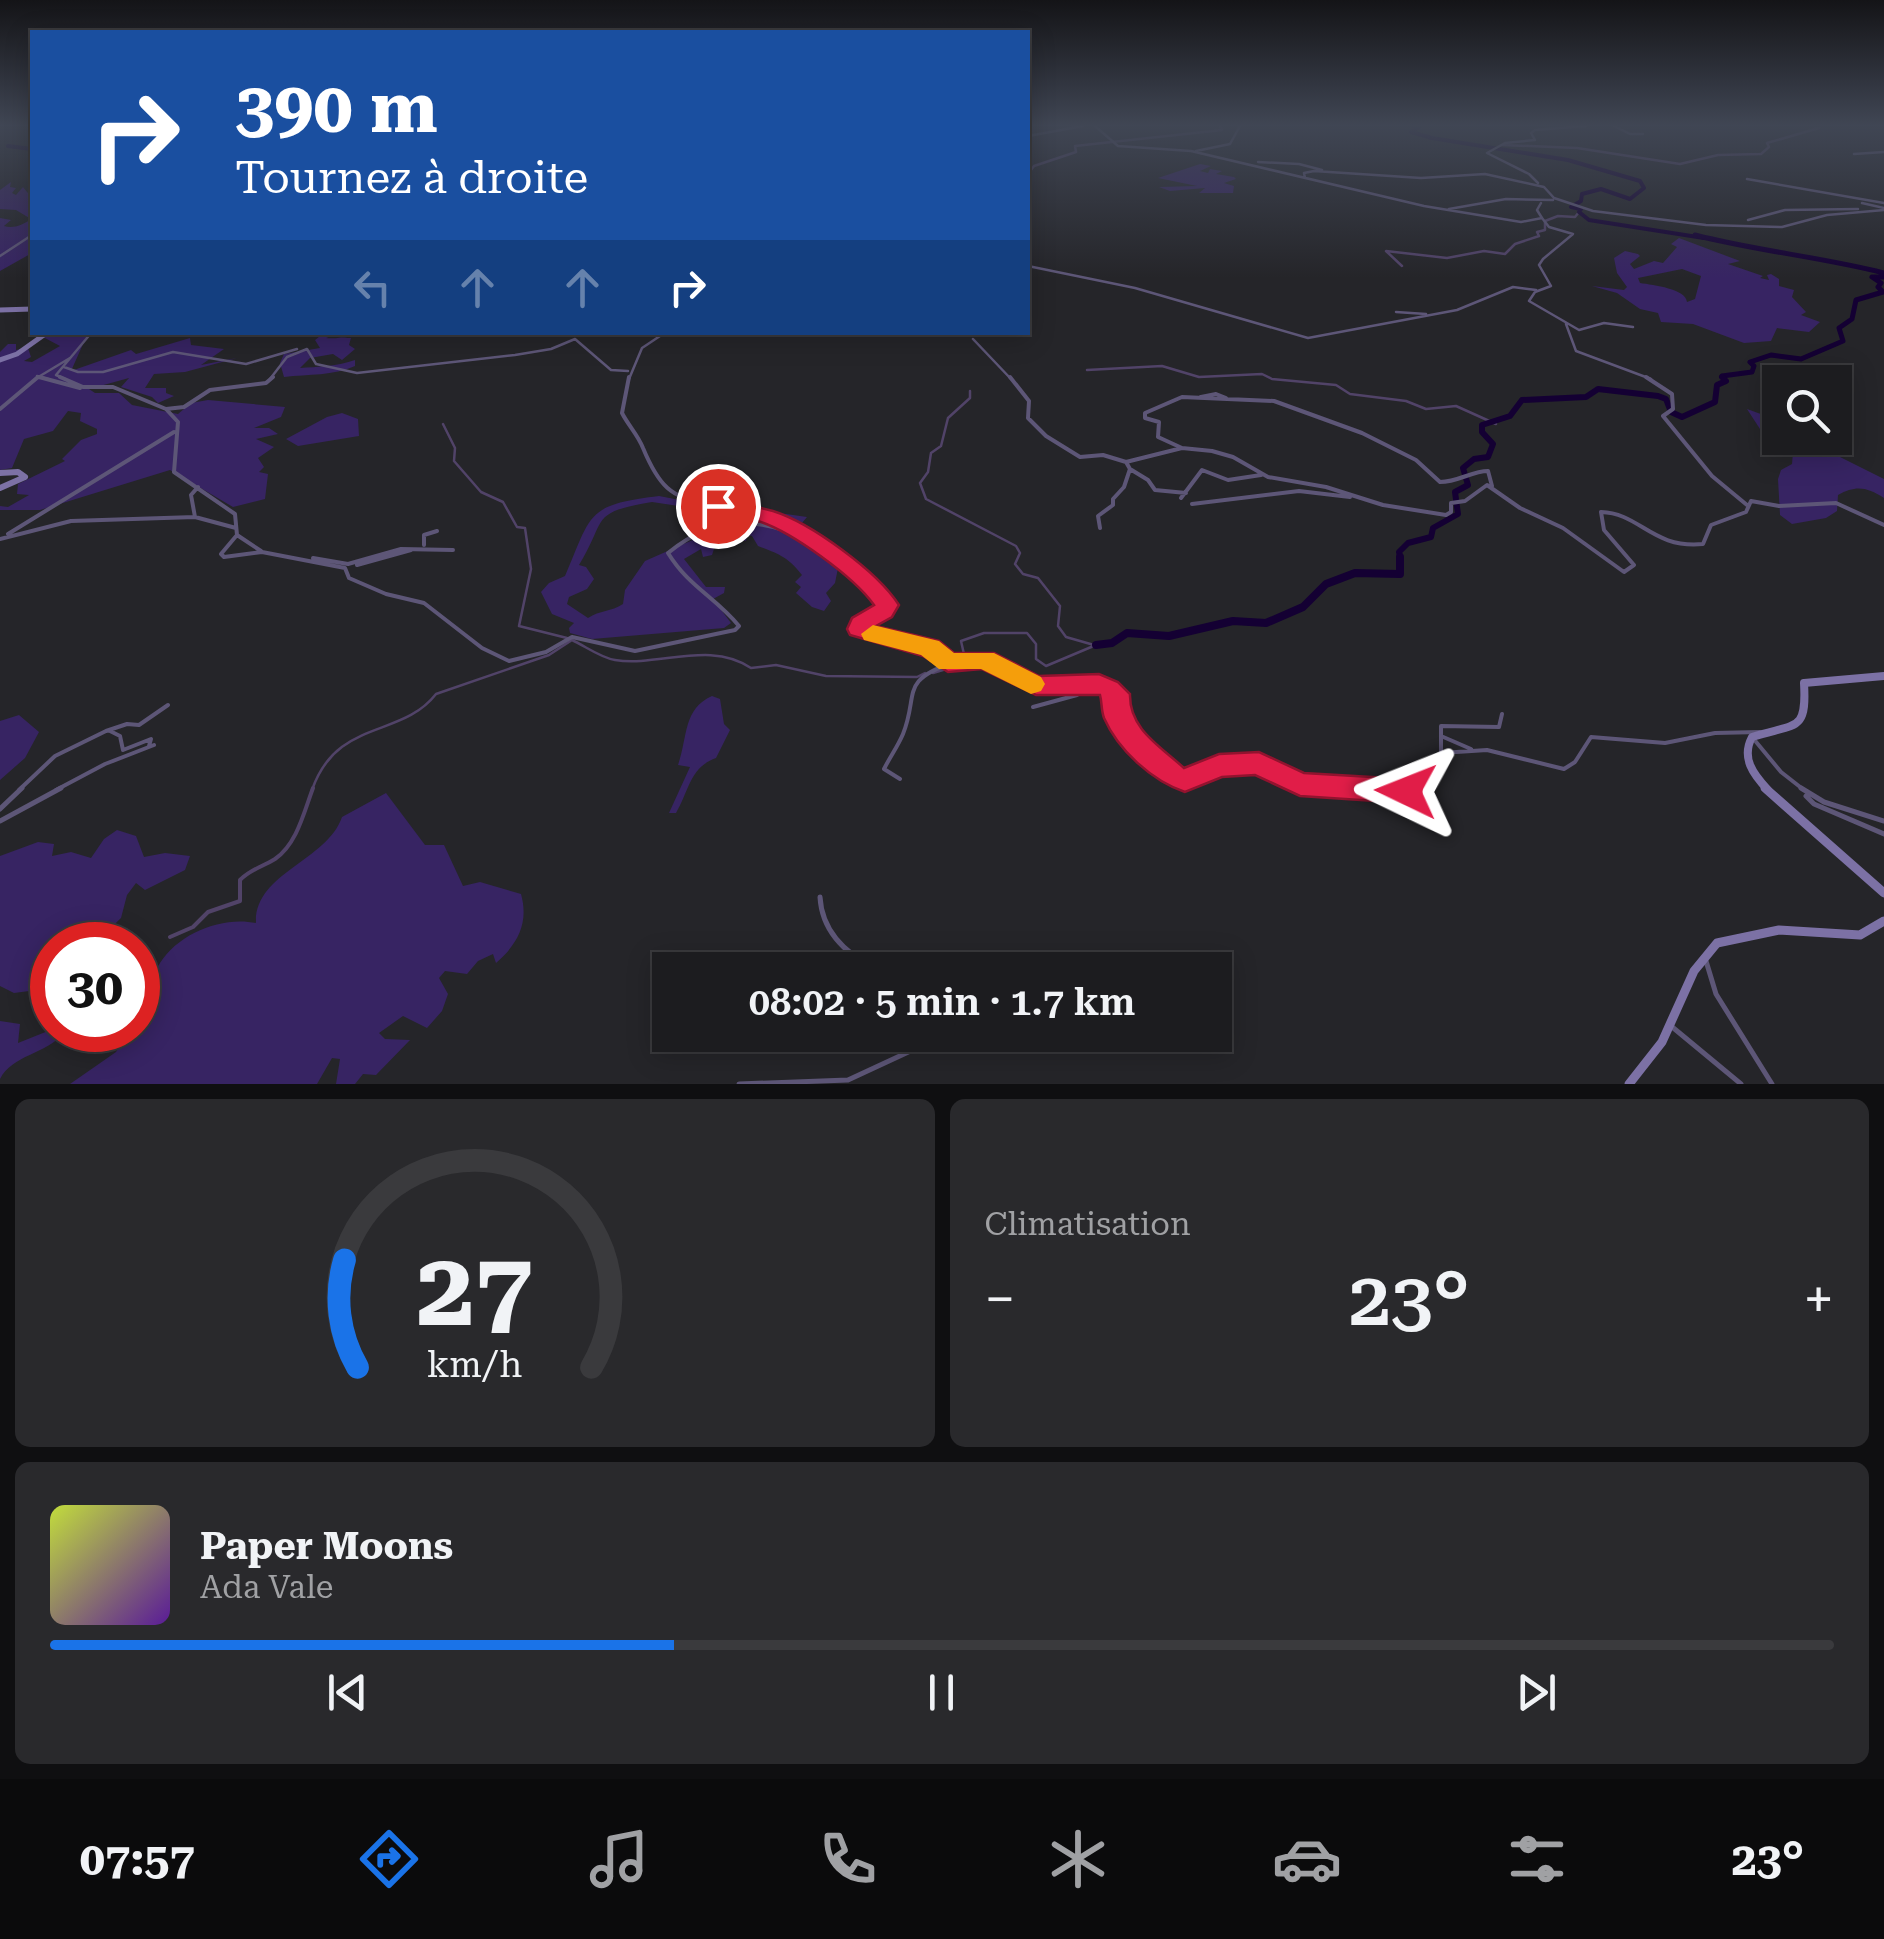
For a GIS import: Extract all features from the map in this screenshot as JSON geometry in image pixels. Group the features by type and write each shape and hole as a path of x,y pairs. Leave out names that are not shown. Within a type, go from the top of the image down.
{"street":[{"path":"1299,177 1439,209 1521,222 1542,218"},
{"path":"1398,177 1443,177"},
{"path":"1496,177 1542,184"},
{"path":"1532,177 1557,199"},
{"path":"1747,179 1884,207"},
{"path":"1439,209 1506,199 1557,199 1644,220 1773,227 1884,207"},
{"path":"1529,219 1544,200"},
{"path":"1862,203 1874,202"},
{"path":"1862,203 1884,207"},
{"path":"1860,209 1862,203"},
{"path":"1030,266 1141,290 1274,325 1308,338 1465,308 1514,287 1540,290 1552,286 1539,265 1541,260 1557,242 1573,234 1550,227 1537,210"},
{"path":"1748,220 1785,210 1868,210"},
{"path":"0,256 30,237"},
{"path":"1540,290 1529,301 1579,330 1604,323 1633,327"},
{"path":"0,310 30,309"},
{"path":"1396,312 1438,313"},
{"path":"1563,321 1574,349 1625,365 1672,394 1671,409 1663,416 1698,461 1746,506"},
{"path":"0,360 17,354 44,335"},
{"path":"86,387 56,375 89,335"},
{"path":"661,335 638,349 628,371 630,390 620,412 642,445 648,466 674,496 698,504 756,511 830,554 884,599 883,611 859,629 930,648 948,663 990,661 1036,686 1089,684 1114,692 1116,713 1129,735 1166,771 1185,780 1219,766 1259,763 1300,784 1424,791 1427,768 1441,753 1470,749"},
{"path":"63,367 78,372 103,372 173,352 249,363 302,348 307,349 316,364 358,373 515,356 551,349 575,339 584,342 602,367 627,380"},
{"path":"972,339 1006,370 1020,394 1029,400 1028,418 1046,436 1080,457 1111,456 1126,462 1182,448"},
{"path":"302,348 278,364 271,380 210,390 184,407 177,418 174,472 235,514 237,536 221,554 224,557 262,552 348,564 422,547 453,550"},
{"path":"0,409 37,376 70,358"},
{"path":"619,374 628,371"},
{"path":"37,376 119,390 166,409 177,418"},
{"path":"1261,475 1226,454 1182,448 1158,437 1158,422 1144,415 1182,397 1274,401 1320,416 1413,458 1440,482 1456,482 1486,470 1492,486 1520,508 1563,528 1624,572 1634,565 1631,556 1601,530 1600,512 1614,512 1658,542 1690,546 1703,544 1712,525 1746,512 1751,501 1779,506 1836,503 1884,525"},
{"path":"166,409 184,407"},
{"path":"0,539 174,432"},
{"path":"1126,462 1148,480 1154,491 1183,496 1202,470 1228,480 1261,475 1326,486 1365,500"},
{"path":"1100,528 1098,516 1113,505 1130,469"},
{"path":"0,473 20,472 26,477 0,488"},
{"path":"195,517 191,496 198,486"},
{"path":"1192,504 1299,492 1446,515 1452,512 1451,503 1460,503 1483,486 1492,486"},
{"path":"0,539 71,521 195,517 236,528"},
{"path":"308,558 346,568 350,578 382,593 412,596 431,607 480,649 496,659 517,662 548,654 572,636 635,652 735,630 740,626 717,600 685,580 668,553 713,528 736,522 756,520 781,526"},
{"path":"422,547 424,535 437,531"},
{"path":"237,536 262,552"},
{"path":"900,778 884,770 904,731 910,692 928,673 942,670 956,660"},
{"path":"1884,676 1804,683 1806,714 1800,720 1752,737 1746,752 1758,778 1884,893"},
{"path":"1033,707 1077,695 1089,684"},
{"path":"0,810 55,756 106,731 127,724 139,725 168,705"},
{"path":"1441,753 1441,726 1499,726 1502,714"},
{"path":"0,820 105,764 151,746 152,739 123,750 120,736 106,731"},
{"path":"1441,736 1470,749 1564,768 1575,762 1591,737 1622,743 1666,743 1715,733 1763,733"},
{"path":"1752,737 1814,804 1884,834"},
{"path":"1798,790 1829,805 1884,821"},
{"path":"820,897 820,910 831,936 853,952"},
{"path":"1630,1084 1647,1068 1671,1026 1688,979 1716,943 1779,930 1860,935 1884,921"},
{"path":"1870,928 1884,930"},
{"path":"1706,952 1706,968 1717,996 1762,1062 1772,1084"},
{"path":"1671,1026 1741,1084"},
{"path":"739,1084 848,1080 908,1052"}],"shaded area":[{"path":"1158,178 1236,179 1224,183 1234,186 1233,193 1199,193 1205,188 1170,191 1159,187 1197,186"},
{"path":"11,182 10,187 16,188 12,193 16,195 23,187 30,196 30,218 16,210 0,209 0,190"},
{"path":"0,218 11,220 4,226 21,225 30,220 30,254 0,271"},
{"path":"1679,238 1740,261 1728,264 1763,276 1760,278 1769,280 1767,275 1771,274 1779,279 1779,286 1794,290 1792,297 1806,312 1801,315 1820,322 1809,332 1777,328 1771,341 1744,343 1693,324 1661,322 1658,313 1640,309 1617,293 1592,286 1624,290 1627,287 1617,273 1614,258 1625,251 1638,254 1630,264 1634,269 1654,261 1663,263 1677,247 1671,244","holes":["1682,269 1701,276 1695,299 1687,302 1675,291 1640,283 1638,278"]},
{"path":"87,335 71,371 131,350 136,354 190,338 191,345 224,349 201,365 237,358 185,372 154,374 145,388 166,388 166,393 174,396 158,403 152,397 121,387 129,378 89,389 95,393 119,393 132,405 178,414 191,403 208,400 285,407 281,417 254,428 269,428 278,434 256,439 274,447 258,458 264,467 259,472 268,474 265,499 233,507 170,470 40,510 0,510 0,506 8,507 29,495 17,494 18,484 65,461 62,459 81,440 97,434 97,429 80,421 81,413 68,411 53,431 24,439 12,468 0,470 0,352 8,344 16,344 16,350 28,348 31,357 24,361 32,362 60,346 43,337"},
{"path":"321,335 361,335 341,338 351,338 349,345 355,349 342,360 333,354 310,358 300,368 355,360 355,366 284,377 280,363 284,354 320,348 315,340"},
{"path":"1747,409 1762,414 1760,429"},
{"path":"342,413 358,419 359,436 298,446 286,439 327,417"},
{"path":"1793,455 1839,455 1884,479 1884,498 1867,490 1850,490 1838,495 1837,511 1826,518 1792,524 1780,515 1778,479 1781,470 1792,464"},
{"path":"659,496 768,517 779,513 807,517 796,530 840,558 835,583 826,593 831,601 824,611 812,607 796,593 801,587 795,582 802,575 797,569 783,557 758,546 752,536 747,535 746,541 723,536 717,540 712,555 703,557 701,549 684,559 706,587 725,587 724,593 713,599 731,623 724,628 592,639 570,633 574,623 552,614 541,592 549,583 565,576 587,525 595,516 617,503","holes":["652,502 739,515 748,521 729,524 645,561 625,590 619,607 588,618 567,604 569,597 587,589 594,579 586,567 579,565 608,514"]},
{"path":"712,696 720,699 724,724 730,730 716,758 695,774 676,813 669,813 690,767 678,765 688,724 696,708"},
{"path":"19,715 39,732 25,758 0,780 0,721"},
{"path":"386,793 425,845 444,845 463,886 480,882 521,894 524,914 516,940 496,963 493,954 478,961 467,974 445,971 439,978 448,994 442,1011 427,1028 403,1016 379,1033 385,1039 410,1040 376,1075 363,1074 355,1084 336,1084 340,1059 332,1058 317,1084 70,1084 116,1052 160,1052 160,964 168,952 202,929 229,922 256,923 266,892 322,845 342,817"},
{"path":"117,830 136,836 144,857 165,853 190,856 185,870 145,890 136,883 117,922 30,922 30,991 14,993 0,986 0,856 38,842 54,844 52,856 71,852 91,858 104,839"},
{"path":"0,1021 20,1024 18,1043 30,1038 30,1052 37,1052 13,1065 0,1079"}],"waterway":[{"path":"1625,177 1640,181 1644,188 1630,199 1601,189 1582,194 1581,201 1571,207 1581,209 1579,212 1589,220 1704,238"},
{"path":"1402,266 1386,251 1447,258 1484,251 1505,254 1515,244 1539,236 1537,232 1545,230 1545,221 1558,216 1575,217 1579,212"},
{"path":"1695,235 1884,273"},
{"path":"1724,379 1722,376 1752,372 1754,366 1750,362 1771,355 1801,359 1843,341 1839,328 1852,319 1856,300 1883,292 1878,287 1881,283 1872,277 1884,277"},
{"path":"1087,370 1162,366 1199,377 1262,374 1272,379 1336,385 1350,394 1406,401 1426,409 1456,406 1496,424"},
{"path":"1401,560 1399,552 1408,543 1431,537 1433,528 1458,514 1455,492 1468,485 1463,468 1474,459 1488,457 1493,444 1482,432 1482,425 1510,416 1522,400 1586,397 1598,389 1658,396 1666,399 1671,412 1682,417 1715,402 1717,385 1724,379"},
{"path":"970,391 970,398 948,418 941,446 931,453 928,472 920,483 926,499 1016,546 1020,553 1015,564 1023,574 1038,578 1060,606 1058,626 1066,637 1094,645"},
{"path":"443,424 455,448 454,461 481,492 503,502 517,527 525,528 531,569 519,626 567,638"},
{"path":"1096,645 1112,643 1127,633 1169,636 1233,621 1266,623 1303,607 1326,584 1355,573 1400,574 1400,557"},
{"path":"933,673 966,663 961,641 984,633 1027,633 1036,644 1036,659 1046,666 1096,645"},
{"path":"312,790 323,767 353,740 405,718 436,694 549,655 572,640 615,660 702,655 735,660 751,668 776,665 826,676 917,677 925,673"},
{"path":"170,937 193,927 208,912 240,901 240,880 283,853 299,827 313,788"}],"slow traffic":[{"path":"873,634 930,648 940,652 948,663 990,661 1031,684"}],"route":[{"path":"718,506 756,511 769,517 830,554 876,590 886,605 859,629 930,648 940,652 948,663 990,661 1036,686 1099,684 1109,688 1116,694 1114,707 1129,735 1174,776 1185,780 1219,766 1259,763 1300,784 1406,791"}]}
